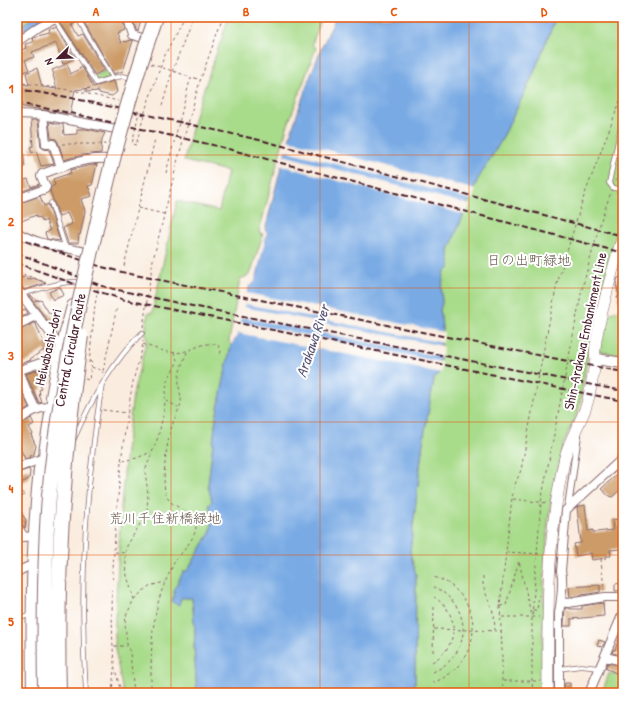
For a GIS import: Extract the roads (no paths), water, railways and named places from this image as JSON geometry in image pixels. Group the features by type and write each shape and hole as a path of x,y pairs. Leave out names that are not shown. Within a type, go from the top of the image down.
{"highway":[{"name":"Central Circular Route","path":"51,692 45,597 50,495 61,392 77,310 104,190 129,96 156,17"},
{"name":"Central Circular Route","path":"51,692 63,481 69,420 82,330 112,190 136,99 164,17"},
{"path":"51,692 53,535 58,463 67,389 82,330"}],"main road":[{"name":"Heiwabashi-dori","path":"33,693 32,616 34,536 41,459 50,406 59,359 116,129 121,101 131,78 151,17"},
{"name":"Heiwabashi-dori","path":"51,692 61,621 63,547 56,526 60,470 70,376 90,272 109,189 124,130 160,17"},
{"name":"Shin-Arakawa Embankment Line","path":"548,693 548,611 551,554 556,504 567,451 586,406 596,359 594,353 598,330 615,260 623,236"}],"street":[{"path":"126,17 132,35 143,38"},
{"path":"17,42 55,18"},
{"path":"17,114 43,115 116,129"},
{"path":"43,115 46,144 53,144 61,167"},
{"path":"17,199 45,189 46,187 42,174 80,161 108,159"},
{"path":"17,232 27,238 86,252"},
{"path":"19,294 57,342 63,344"},
{"path":"18,326 37,315"},
{"path":"36,410 18,371 55,358 59,359"},
{"path":"596,359 623,363"},
{"path":"17,421 36,410 45,406 50,406"},
{"path":"559,693 559,613 561,602 561,571 566,510 568,507 578,435 575,431"},
{"path":"568,507 623,458"},
{"path":"18,465 41,459"},
{"path":"17,526 24,537 34,536"},
{"path":"17,572 27,567 33,567"},
{"path":"561,602 568,603 605,597 623,597"},
{"path":"589,693 623,613"},
{"path":"605,657 623,661"}],"lane":[{"path":"77,17 113,78"},
{"path":"55,18 96,83 123,76 131,78"},
{"path":"623,117 609,183 613,188 620,189 623,185"},
{"path":"51,203 65,248"},
{"path":"19,294 54,285 79,282"},
{"path":"60,470 78,430 102,384 133,342 142,333"},
{"path":"86,693 83,644 85,550 98,409 102,384"},
{"path":"17,616 32,616"},
{"path":"559,669 581,666 600,668"}],"water":[{"path":"34,17 46,17 17,35 17,29"},
{"name":"Arakawa River","path":"336,17 556,17 532,77 501,141 478,179 449,250 450,268 445,271 441,288 442,303 440,310 442,328 439,373 434,379 423,442 410,552 416,575 415,683 412,693 197,693 194,648 195,632 192,598 181,598 179,605 172,602 175,588 183,572 188,570 210,533 212,526 209,505 212,501 208,485 216,418 231,345 236,338 249,286 255,282 267,232 265,231 270,210 306,87"}],"railway":[{"path":"17,89 67,97 264,141 623,236"},
{"path":"17,103 70,113 217,146 623,253"},
{"path":"17,238 102,267 130,274 623,372"},
{"path":"17,253 102,286 114,289 187,305 623,391"},
{"path":"17,263 125,300 623,401"}],"park label":[{"name":"日の出町緑地","path":"529,260"},
{"name":"荒川千住新橋緑地","path":"165,518"}]}
